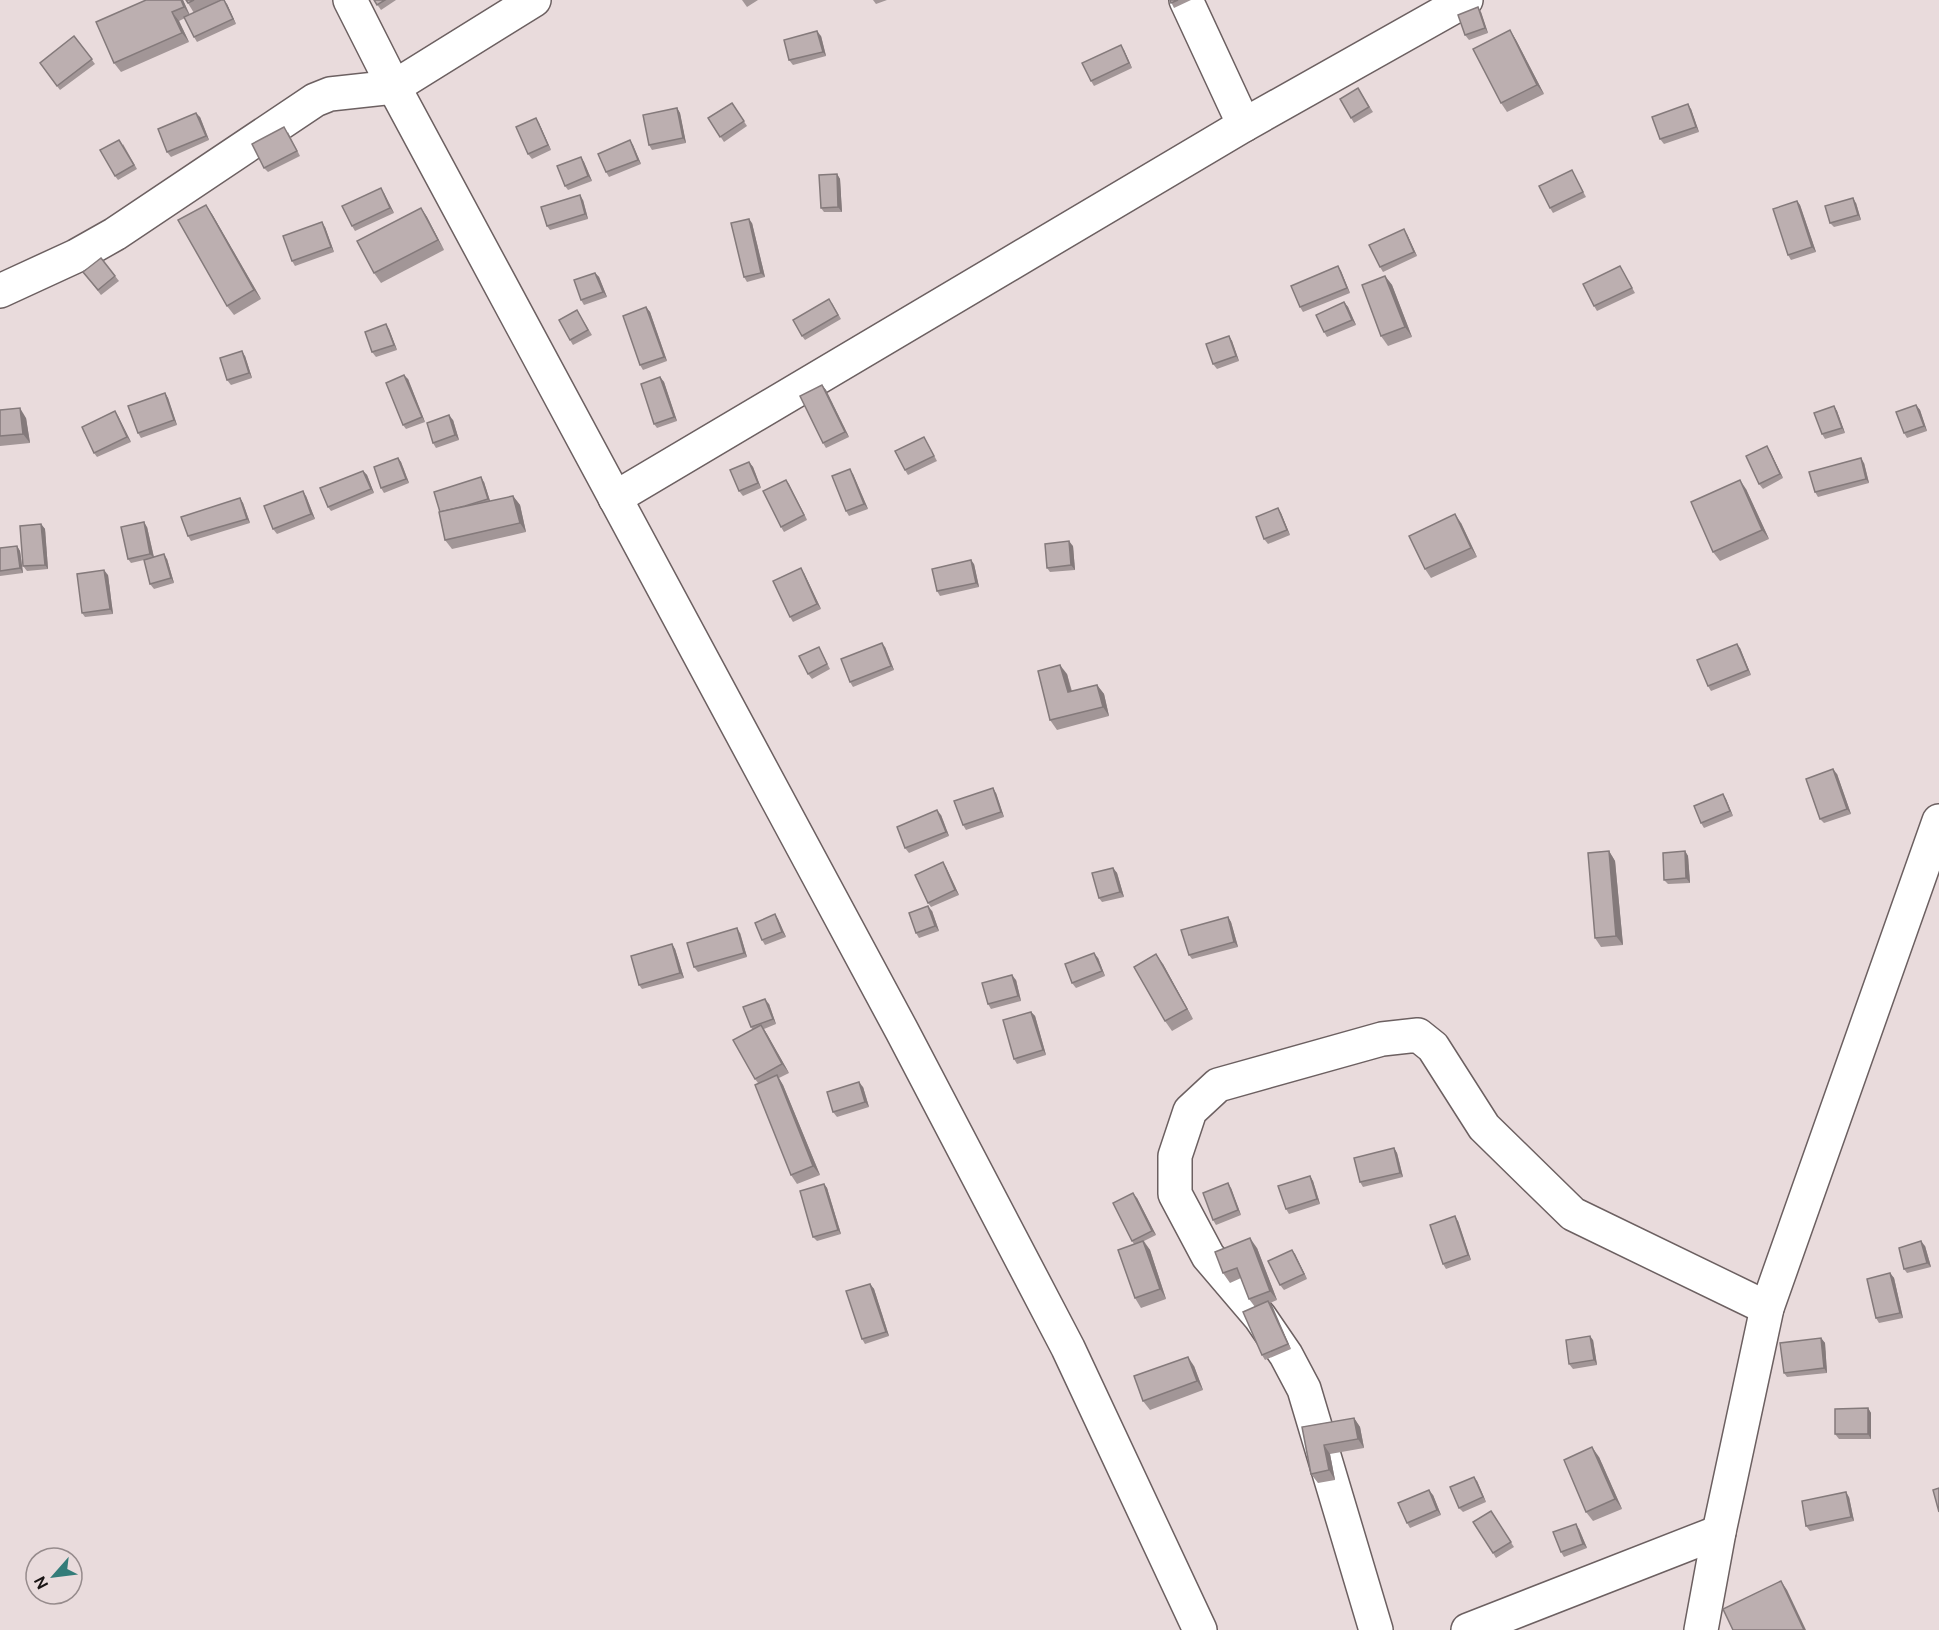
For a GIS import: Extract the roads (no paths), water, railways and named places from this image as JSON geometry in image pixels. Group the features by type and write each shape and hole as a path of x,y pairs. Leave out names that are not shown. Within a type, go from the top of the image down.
{"street":[{"path":"350,0 394,87 896,1021 1068,1348 1200,1630"},
{"path":"0,291 76,256 115,234 315,100 330,94 394,87 534,0"},
{"path":"1186,0 1244,125"},
{"path":"615,498 1244,125 1466,0"},
{"path":"1701,1630 1719,1533 1767,1308 1939,821"},
{"path":"1376,1630 1304,1389 1286,1355 1260,1317 1208,1256 1176,1194 1175,1156 1190,1111 1218,1085 1382,1039 1418,1035 1433,1047 1484,1127 1574,1214 1767,1308"},
{"path":"1468,1630 1719,1533"}]}
